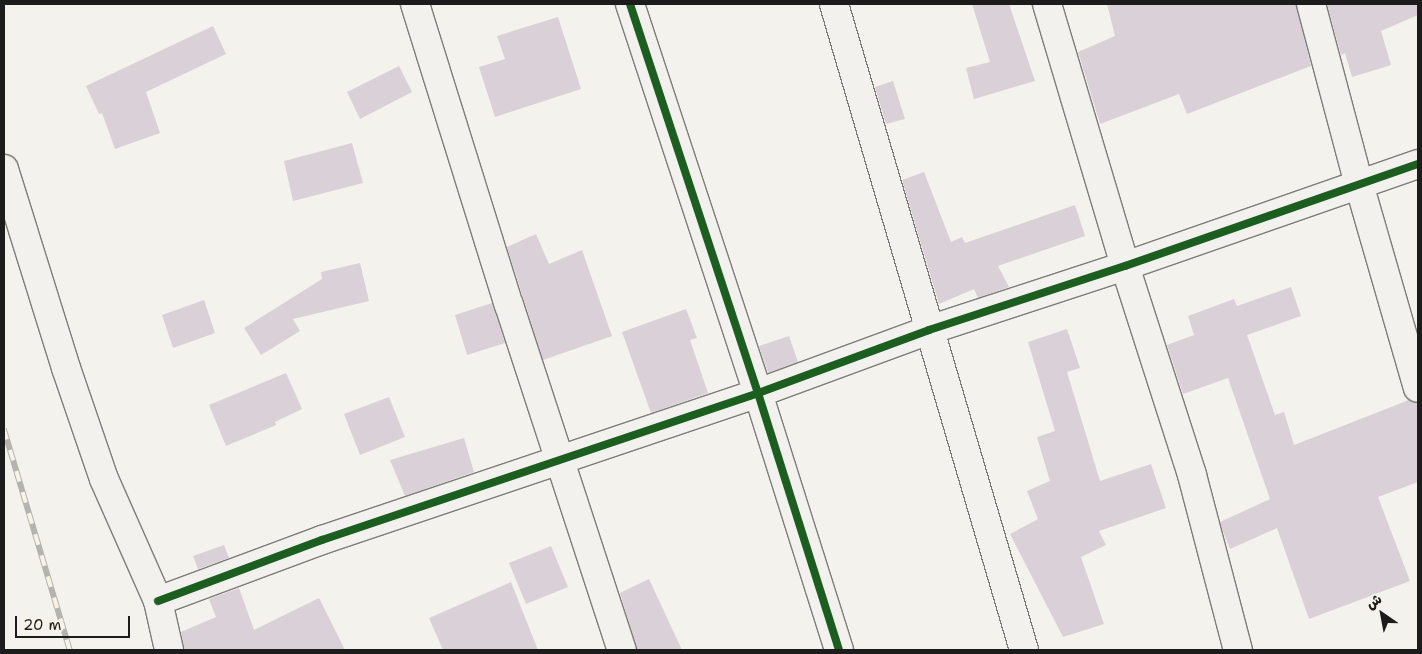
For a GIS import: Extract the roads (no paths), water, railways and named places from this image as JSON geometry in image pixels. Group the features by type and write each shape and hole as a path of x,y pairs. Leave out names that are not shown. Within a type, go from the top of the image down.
{"street":[{"path":"414,4 559,460 622,650"},
{"path":"630,4 758,394 839,650"},
{"path":"834,4 1024,650"},
{"path":"1047,4 1125,266 1192,476 1238,650"},
{"path":"1311,4 1359,184 1418,388"},
{"path":"158,601 322,540 758,394 929,330 1125,266 1418,164"},
{"path":"4,169 66,368 104,479 158,601 169,650"}],"railway":[{"path":"4,429 70,650"}]}
